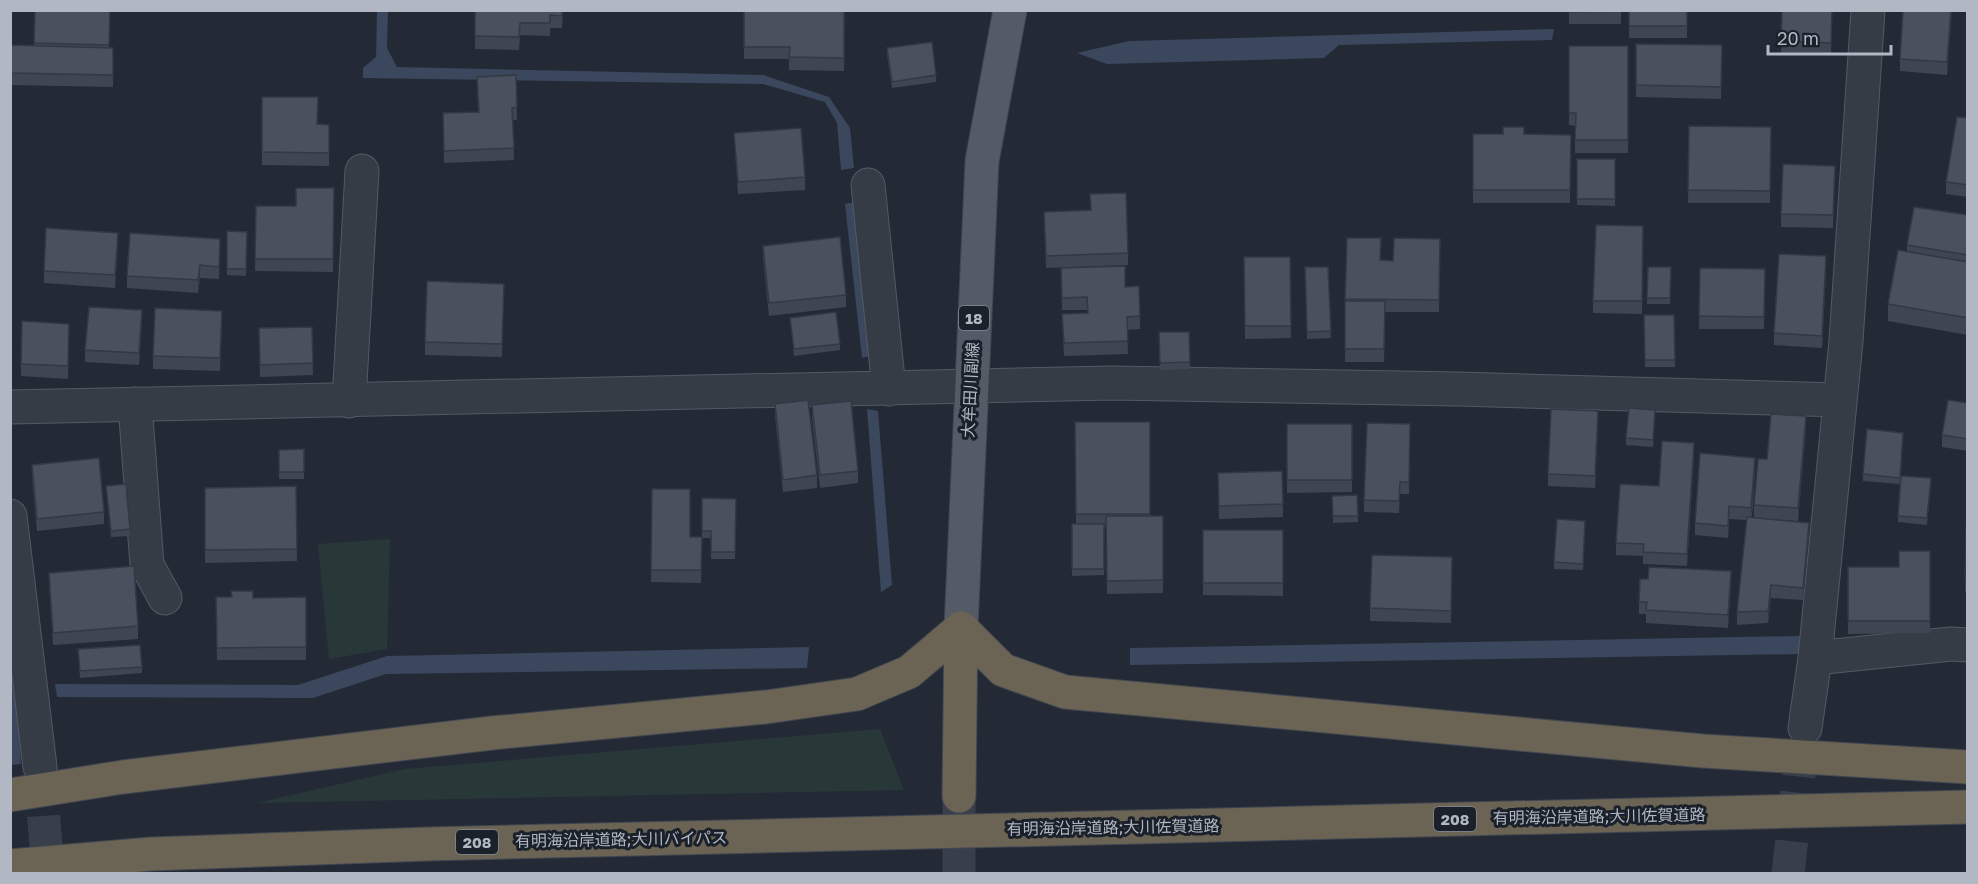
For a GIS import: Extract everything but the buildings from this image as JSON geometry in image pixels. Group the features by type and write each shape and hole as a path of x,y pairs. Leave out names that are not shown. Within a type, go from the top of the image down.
{"highway":[{"path":"961,628 1003,670 1065,692 1703,751 1968,767"},
{"path":"10,795 147,774 492,733 766,707 857,694 909,672 961,628"},
{"path":"959,796 961,628"},
{"name":"有明海沿岸道路;大川佐賀道路","path":"943,831 1968,807"},
{"name":"有明海沿岸道路;大川バイパス","path":"10,866 151,854 359,846 943,831"}],"main road":[{"name":"大牟田川副線","path":"961,628 981,161 1010,10"}],"street":[{"path":"1805,728 1815,658 1849,307 1868,10"},
{"path":"349,401 362,171"},
{"path":"868,185 889,388"},
{"path":"10,407 1125,383 1458,389 1840,400"},
{"path":"135,404 147,566 165,598"},
{"path":"10,516 40,767"},
{"path":"1815,658 1951,644 1968,645"}],"shaded area":[{"path":"390,539 387,649 329,659 318,544"},
{"path":"880,729 904,790 257,803 405,769"}],"water":[{"path":"388,10 387,48 397,67 763,75 829,97 850,128 854,168 841,170 837,123 825,102 763,84 363,78 363,68 376,57 377,11"},
{"path":"1554,29 1552,40 1339,45 1324,58 1107,64 1077,53 1129,41"},
{"path":"859,201 875,355 862,358 845,204"},
{"path":"867,409 878,411 892,585 881,592"},
{"path":"1800,636 1801,654 1130,665 1130,648"},
{"path":"10,641 17,694 21,764 11,765"},
{"path":"809,647 807,668 386,674 313,698 57,697 55,684 298,685 387,656"}],"tunnel":[{"path":"1788,874 1804,729"},
{"path":"40,767 48,874"},
{"path":"959,796 959,874"}]}
